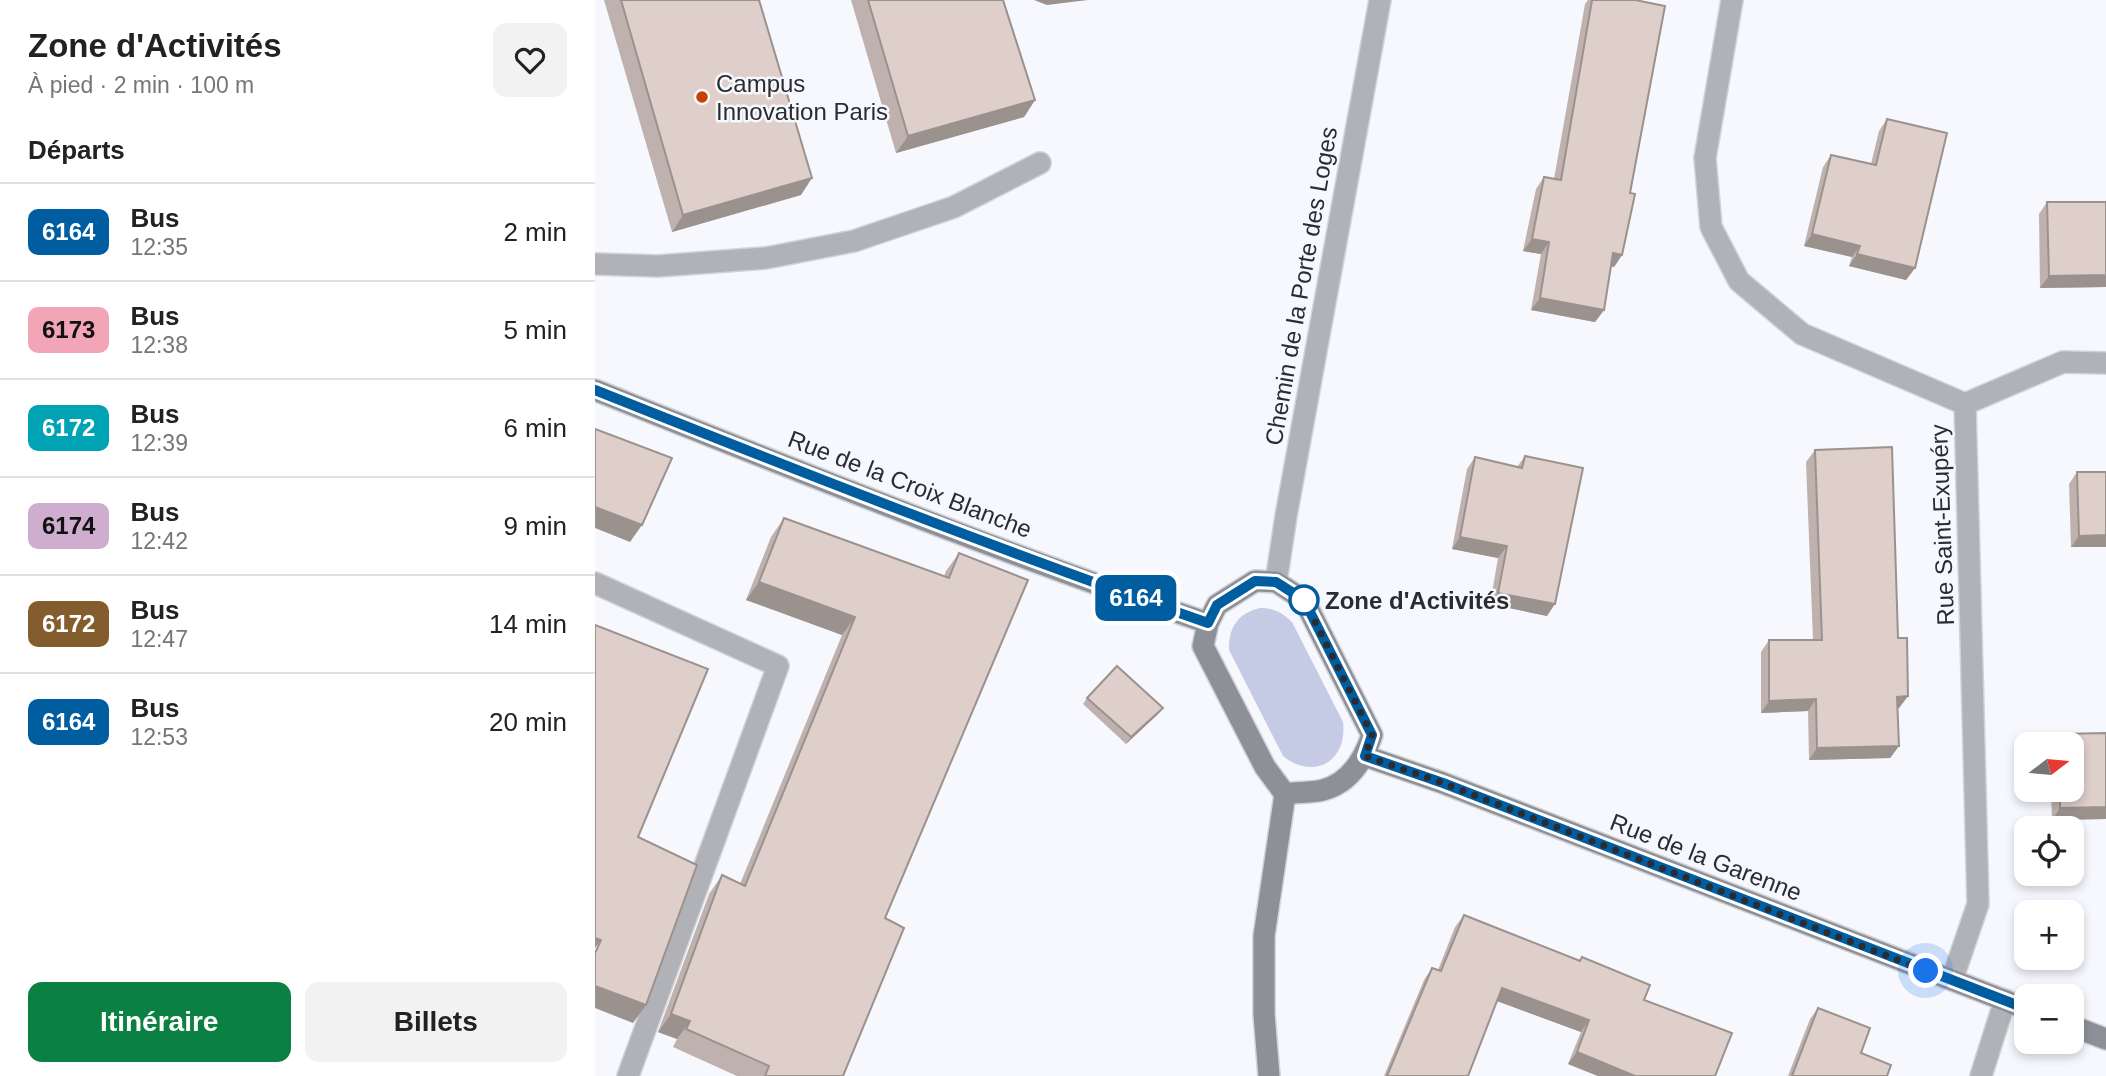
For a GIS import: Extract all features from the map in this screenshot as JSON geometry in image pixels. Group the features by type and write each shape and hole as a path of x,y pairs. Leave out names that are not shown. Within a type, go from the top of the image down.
{"street":[{"name":"Chemin de la Porte des Loges","path":"1276,582 1288,502 1380,0"},
{"name":"Rue Saint-Exupéry","path":"1732,0 1705,158 1711,228 1739,281 1802,334 1965,404 1978,904 1952,981"},
{"path":"595,264 658,266 766,258 854,241 954,207 1040,163"},
{"path":"1965,404 2063,362 2106,363"},
{"name":"Rue de la Croix Blanche","path":"595,390 785,466 1208,623"},
{"path":"1269,1076 1264,1014 1264,936 1285,793 1265,767 1203,646 1208,623 1217,605 1255,581 1276,582 1304,600 1372,735 1365,756 1345,780 1323,790 1285,793"},
{"path":"595,583 778,666 628,1076"},
{"name":"Rue de la Garenne","path":"1365,756 1443,783 2014,1004"},
{"path":"1981,1076 2005,1000"},
{"path":"2084,1031 2106,1039"}],"shaded area":[{"path":"1260,608 1277,611 1292,622 1343,722 1340,747 1327,763 1317,767 1306,767 1283,756 1229,650 1230,635 1236,623 1252,610"}],"building":[{"name":"Campus Innovation Paris","path":"621,0 759,0 812,178 683,215"},
{"name":"Campus Innovation Paris","path":"868,0 1003,0 1035,100 908,136"},
{"path":"1592,0 1635,0 1665,6 1630,193 1635,194 1622,255 1613,253 1604,310 1540,298 1549,242 1532,239 1544,177 1561,180"},
{"path":"1887,119 1947,133 1915,268 1857,254 1860,246 1812,234 1831,155 1876,165"},
{"path":"2047,202 2106,202 2106,275 2049,276"},
{"path":"595,429 672,458 642,525 595,507"},
{"path":"1892,447 1898,638 1907,638 1908,696 1897,697 1899,746 1817,748 1816,699 1769,701 1769,640 1822,640 1815,450"},
{"path":"1525,456 1583,468 1555,604 1498,593 1507,546 1460,537 1475,457 1522,468"},
{"path":"2077,472 2106,472 2106,535 2079,536"},
{"path":"784,518 949,578 959,553 1028,580 885,918 904,928 843,1076 765,1076 769,1066 686,1029 690,1021 671,1014 722,875 745,886 855,617 759,582"},
{"path":"595,625 708,669 638,837 697,865 646,1005 595,986 595,953 601,940 595,938"},
{"path":"1117,666 1163,708 1131,737 1087,698"},
{"path":"2084,733 2106,733 2106,807 2060,808 2060,802 2084,802"},
{"path":"1464,915 1580,961 1582,957 1650,985 1644,1000 1732,1033 1715,1076 1635,1076 1577,1052 1589,1020 1502,988 1468,1076 1387,1076 1432,968 1441,971"},
{"path":"1818,1008 1870,1028 1861,1053 1891,1065 1887,1076 1792,1076"}],"bus line":[{"name":"6164","path":"595,390 785,466 1208,623 1217,605 1255,581 1276,582 1304,600 1372,735 1365,756 1443,783 2014,1004"}],"place":[{"name":"Campus Innovation Paris","path":"702,97"},
{"name":"Zone d'Activités","path":"1304,600"}],"route":[{"path":"1304,600 1372,735 1365,756 1443,783 1926,971"}]}
